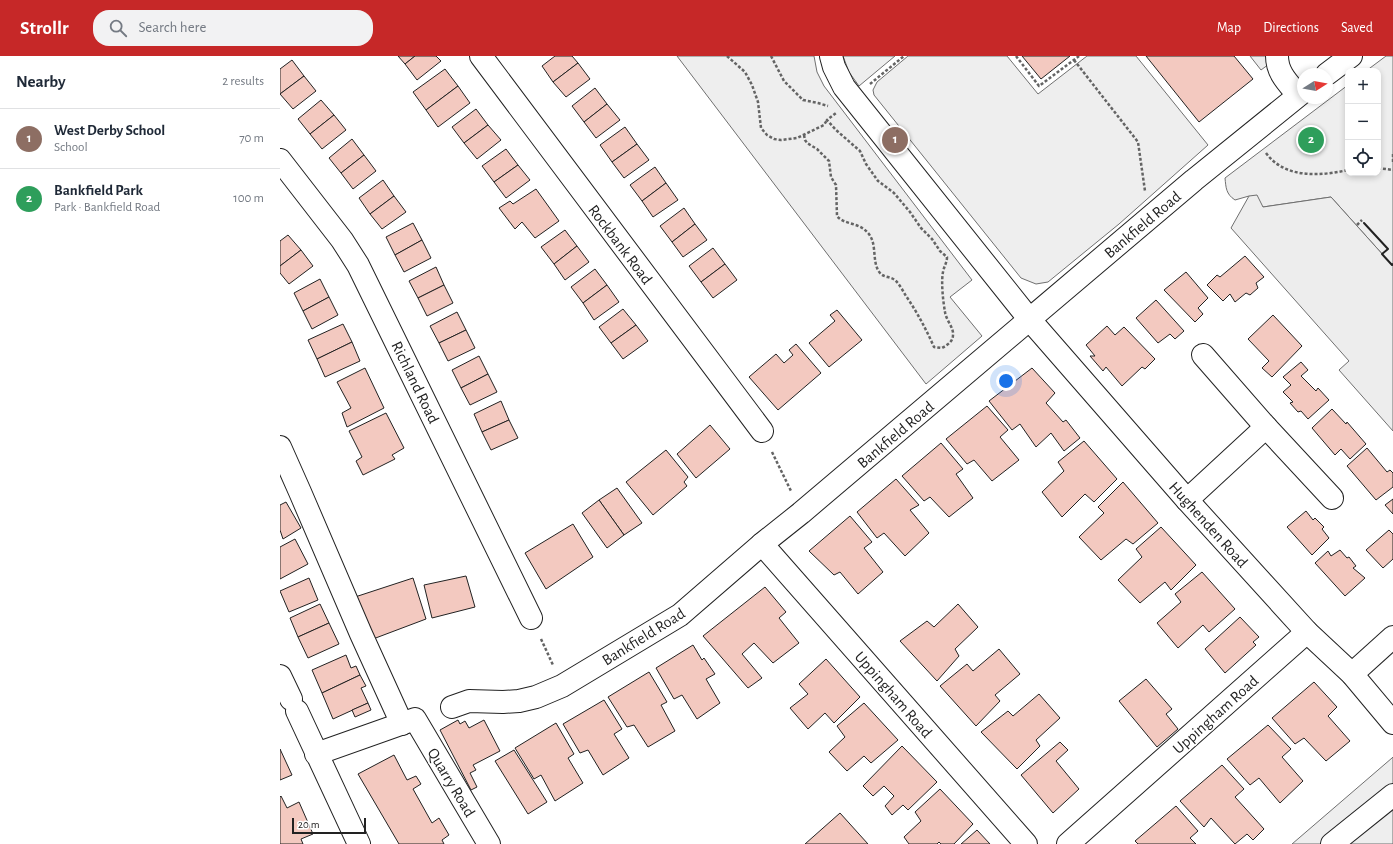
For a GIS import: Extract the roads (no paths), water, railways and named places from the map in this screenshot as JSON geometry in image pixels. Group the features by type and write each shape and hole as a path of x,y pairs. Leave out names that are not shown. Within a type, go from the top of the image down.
{"street":[{"name":"Rockbank Road","path":"480,56 762,432"},
{"name":"Hughenden Road","path":"831,56 834,67 844,87 846,104 1030,320 1187,500 1307,632 1352,674 1393,723"},
{"path":"1277,56 1277,62 1282,75 1297,89"},
{"path":"1333,70 1351,56"},
{"name":"Bankfield Road","path":"452,708 469,701 503,702 530,698 562,686 680,615 762,544 801,513 1149,218 1297,96"},
{"name":"Richland Road","path":"280,160 342,240 358,265 531,618"},
{"path":"1203,355 1266,427 1332,498"},
{"path":"1187,500 1266,427"},
{"name":"Quarry Road","path":"280,447 361,634 409,721 489,844"},
{"name":"Uppingham Road","path":"762,544 1026,844"},
{"name":"Uppingham Road","path":"1068,844 1307,632"},
{"path":"1352,674 1393,637"},
{"path":"280,676 359,844"},
{"path":"316,754 409,721"},
{"path":"1332,844 1393,795"}],"place":[{"name":"West Derby School","path":"895,140"},
{"name":"Bankfield Park","path":"1311,140"}]}
